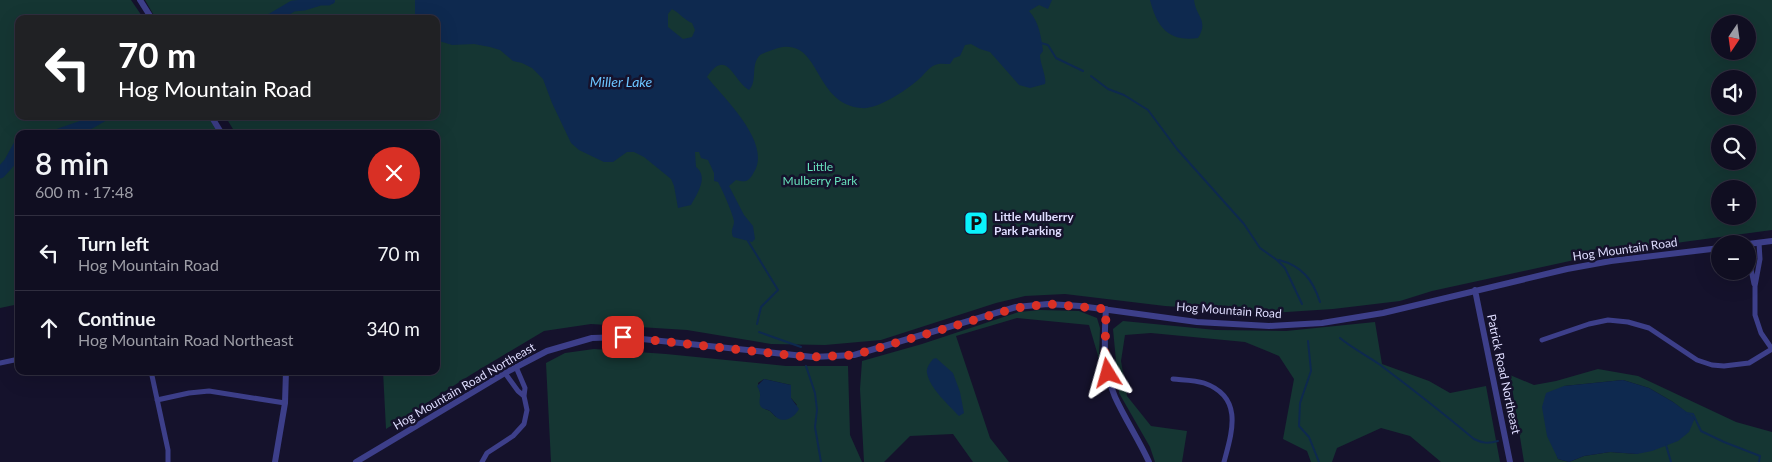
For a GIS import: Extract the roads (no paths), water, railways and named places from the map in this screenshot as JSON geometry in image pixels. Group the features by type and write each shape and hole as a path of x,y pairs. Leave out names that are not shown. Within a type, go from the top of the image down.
{"street":[{"path":"140,0 149,15"},
{"path":"1542,340 1589,324 1608,320 1628,322 1649,328 1697,360 1712,365 1724,366 1749,363 1772,349 1761,332 1755,315 1755,286 1759,266 1758,244 1772,241"},
{"name":"Hog Mountain Road","path":"797,356 854,355 1016,308 1048,304 1106,309 1197,322 1269,326 1322,323 1354,319 1557,271 1602,263 1711,249"},
{"path":"1754,280 1755,286"},
{"name":"Patrick Road Northeast","path":"1475,290 1510,462"},
{"path":"1106,309 1105,357 1110,384 1149,462"},
{"name":"Hog Mountain Road Northeast","path":"356,462 516,367 547,351 592,338 623,337 797,356"},
{"path":"0,363 15,360"},
{"path":"482,462 487,453 514,436 524,424 527,410 524,396 525,388 516,367"},
{"path":"505,373 524,396"},
{"path":"152,375 168,450 168,462"},
{"path":"275,462 285,403 286,375"},
{"path":"1174,379 1204,383 1216,389 1226,398 1232,413 1233,429 1224,462"},
{"path":"157,400 189,392 209,391 285,403"}],"water":[{"path":"313,0 335,0 335,2 333,4 324,3 316,7"},
{"name":"Miller Lake","path":"415,0 1052,0 1048,9 1039,5 1029,11 1035,20 1040,35 1043,51 1040,59 1045,81 1045,84 1030,88 1019,85 990,52 971,44 965,45 960,56 954,58 950,64 932,66 918,80 898,94 883,103 868,108 845,104 825,84 811,61 802,52 792,47 778,48 760,55 755,63 753,82 749,90 725,66 720,65 714,69 707,77 744,122 757,148 758,160 751,177 745,181 736,180 729,186 744,215 753,226 755,239 752,242 733,237 734,221 730,207 718,182 714,181 714,173 708,160 701,158 699,152 695,152 696,167 702,176 701,186 691,205 678,208 671,179 644,157 634,152 627,152 613,162 604,162 579,150 571,143 543,79 532,68 513,61 500,50 490,47 474,44 452,45 440,41 440,15 415,15","holes":["672,9 692,23 695,30 692,37 683,39 668,27 668,14"]},
{"path":"1150,0 1194,0 1202,23 1198,38 1179,38 1165,31 1156,18"},
{"path":"936,358 953,373 960,392 964,413 959,416 940,396 929,379 928,367 933,359"},
{"path":"764,379 791,385 791,398 799,409 795,415 782,420 761,407 760,392 757,386"},
{"path":"1623,380 1649,388 1695,418 1689,432 1678,441 1652,451 1637,454 1610,452 1584,456 1569,462 1558,459 1547,436 1542,407 1546,393 1564,386"}],"waterway":[{"path":"278,15 293,6 328,0"},
{"path":"1041,43 1048,45 1056,58 1083,71"},
{"path":"1091,76 1108,89 1124,95 1148,110 1177,149 1244,224 1260,248 1285,268 1302,304"},
{"path":"71,130 96,120"},
{"path":"0,173 15,152"},
{"path":"748,241 778,290 761,307 757,324"},
{"path":"1279,260 1294,266 1306,275 1314,287 1320,302"},
{"path":"759,332 801,347"},
{"path":"1340,338 1379,364 1474,439 1485,443 1498,441"},
{"path":"1308,341 1311,371 1300,403 1299,426 1309,437 1319,462"},
{"path":"806,366 815,393 817,410 815,427 821,462"},
{"path":"1686,413 1693,414 1701,431 1760,456 1759,462"},
{"path":"1666,445 1671,462"}],"place":[{"name":"Little Mulberry Park Parking","path":"976,223"}],"park label":[{"name":"Little Mulberry Park","path":"820,173"}]}
